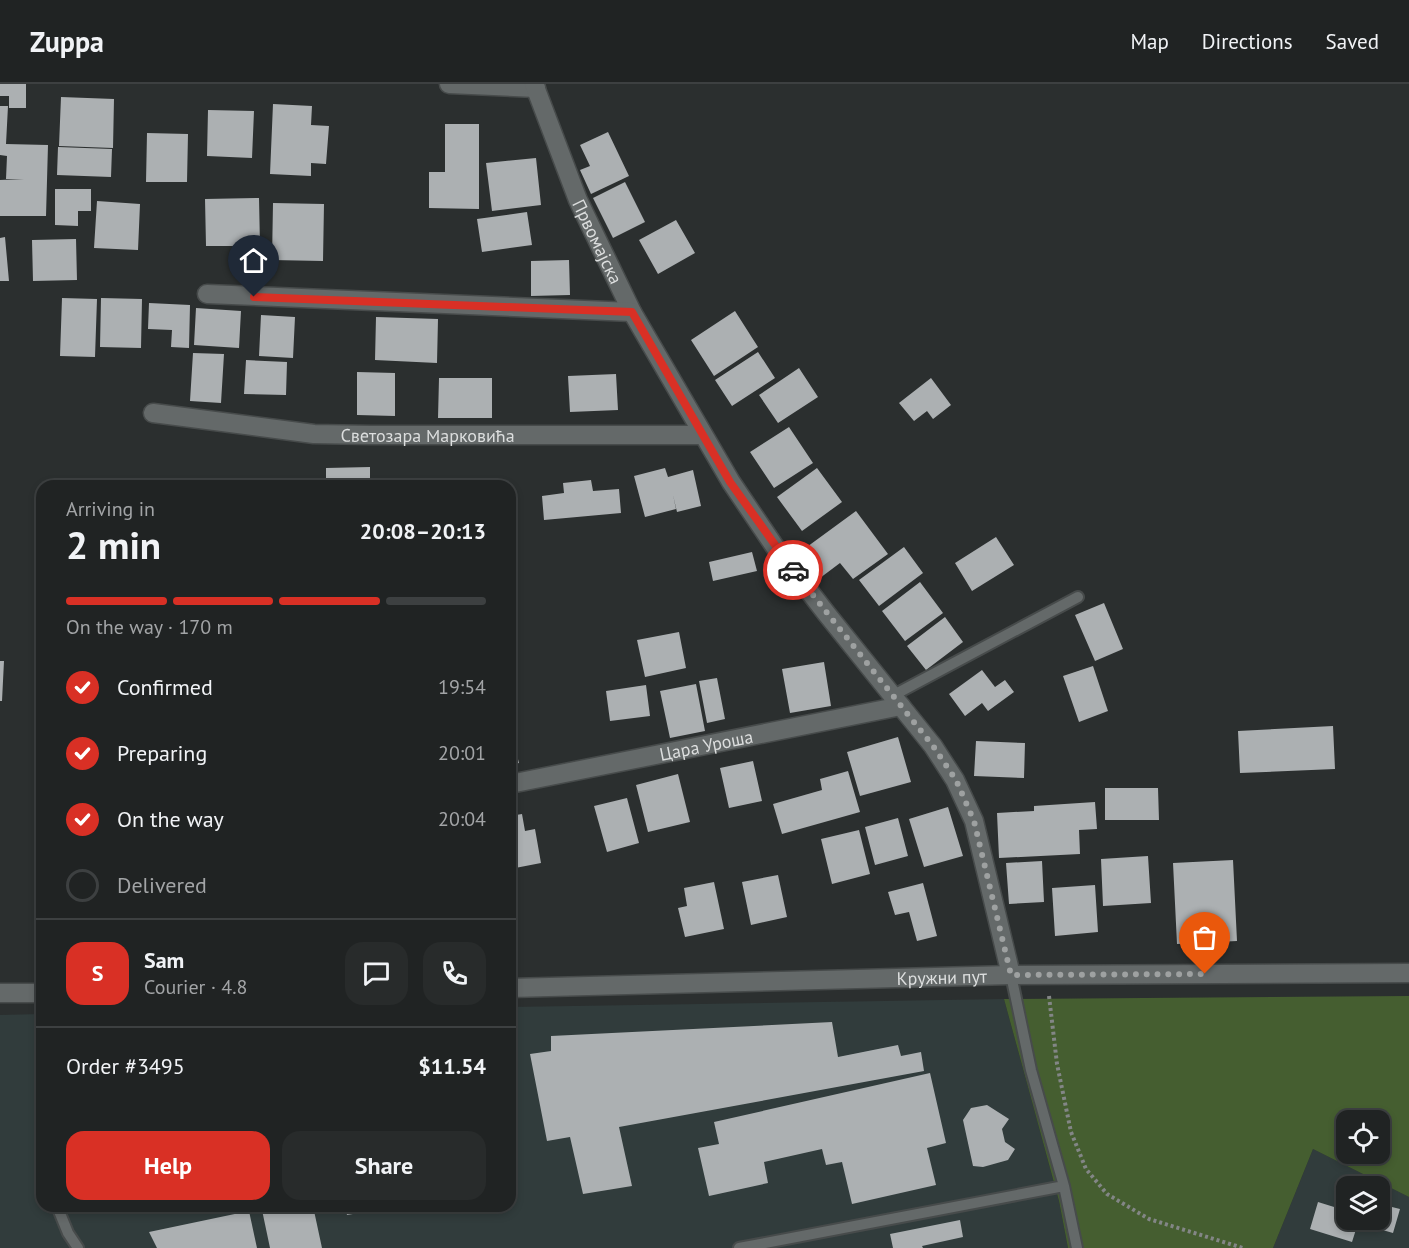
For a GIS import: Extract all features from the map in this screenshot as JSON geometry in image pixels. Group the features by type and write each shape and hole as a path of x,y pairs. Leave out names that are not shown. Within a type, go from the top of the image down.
{"street":[{"path":"449,84 535,86"},
{"name":"Првомајска","path":"535,86 578,200 632,312 730,482 776,547 933,746 956,780 974,821 1011,975"},
{"path":"207,294 632,312"},
{"name":"Светозара Марковића","path":"153,413 314,434 702,435"},
{"name":"Цара Уроша","path":"516,783 896,701"},
{"name":"Кружни пут","path":"516,988 1011,975 1409,973"},
{"path":"0,993 36,993"}],"lane":[{"path":"896,701 1078,597"},
{"path":"1011,975 1031,1070 1064,1186 1077,1248"},
{"path":"739,1248 1064,1186"},
{"path":"59,1212 68,1233 78,1248"}],"path":[{"path":"1047,975 1057,1064 1071,1132 1086,1169 1107,1194 1149,1219 1244,1248"}],"shaded area":[{"path":"1004,999 1059,1201 1068,1248 0,1248 0,1015 36,1014 36,1212 516,1212 516,1007"},
{"path":"1313,1149 1336,1160 1336,1164 1343,1164 1367,1176 1336,1176 1336,1230 1390,1230 1390,1188 1409,1197 1409,1248 1273,1248"}],"green space":[{"path":"1409,996 1409,1197 1390,1188 1390,1176 1367,1176 1343,1164 1390,1164 1390,1110 1336,1110 1336,1160 1313,1149 1273,1248 1068,1248 1059,1201 1004,999"}],"building":[{"path":"0,84 26,84 26,108 9,108 9,96 0,96"},
{"path":"61,97 114,99 113,148 59,146"},
{"path":"273,104 312,106 311,125 329,126 326,164 311,163 311,176 270,174"},
{"path":"0,106 8,106 6,144 48,145 46,216 0,216 0,180 24,179 6,179 7,156 0,155"},
{"path":"208,110 254,111 252,158 207,156"},
{"path":"445,124 479,124 479,209 429,208 429,172 445,172"},
{"path":"608,132 629,176 591,194 580,170 590,166 580,145"},
{"path":"147,133 188,134 187,182 146,182"},
{"path":"58,147 112,149 111,177 57,175"},
{"path":"536,158 541,205 492,211 486,163"},
{"path":"625,182 645,222 613,238 593,198"},
{"path":"55,189 91,189 91,211 78,211 78,226 55,225"},
{"path":"259,198 260,246 206,246 205,199"},
{"path":"97,201 140,204 138,250 94,248"},
{"path":"273,203 324,204 323,261 272,260"},
{"path":"527,212 532,245 482,252 477,219"},
{"path":"676,220 695,253 658,274 639,240"},
{"path":"5,237 9,281 0,281 0,238"},
{"path":"76,239 77,280 33,281 32,240"},
{"path":"569,260 570,295 531,296 531,261"},
{"path":"62,298 97,299 95,357 60,356"},
{"path":"101,298 142,299 141,348 100,347"},
{"path":"149,303 190,305 189,348 171,347 172,330 148,329"},
{"path":"196,308 241,311 239,348 194,345"},
{"path":"735,311 758,347 714,376 691,340"},
{"path":"261,315 295,317 293,358 259,356"},
{"path":"376,317 438,319 437,363 375,360"},
{"path":"758,352 775,378 732,406 715,380"},
{"path":"193,353 224,354 221,403 190,401"},
{"path":"246,360 287,362 286,395 244,394"},
{"path":"799,368 818,397 778,423 759,395"},
{"path":"357,372 395,373 395,416 357,415"},
{"path":"616,374 618,410 570,412 568,376"},
{"path":"439,378 492,378 492,418 438,418"},
{"path":"931,378 951,405 933,419 927,411 914,421 899,403"},
{"path":"789,427 813,463 774,488 750,452"},
{"path":"370,467 370,480 326,480 326,468"},
{"path":"665,468 668,477 693,470 701,506 677,512 673,495 676,509 645,517 634,476"},
{"path":"817,468 842,502 802,531 777,497"},
{"path":"591,480 593,491 619,489 621,513 544,520 542,496 564,493 563,483"},
{"path":"856,511 888,554 853,579 840,563 820,578 800,552"},
{"path":"996,537 1014,565 972,591 955,563"},
{"path":"904,547 923,573 879,606 859,580"},
{"path":"752,552 757,571 713,581 709,562"},
{"path":"920,582 943,613 905,641 882,611"},
{"path":"1104,603 1123,649 1095,661 1075,615"},
{"path":"945,617 963,642 926,670 907,646"},
{"path":"679,632 686,668 645,677 637,640"},
{"path":"0,661 4,661 2,701 0,701"},
{"path":"824,662 831,706 790,713 782,669"},
{"path":"1093,666 1108,711 1079,722 1063,676"},
{"path":"982,670 995,687 1005,680 1014,692 988,711 982,703 965,716 949,694"},
{"path":"717,678 725,719 707,723 699,681"},
{"path":"696,684 705,731 670,738 660,691"},
{"path":"646,685 650,716 610,721 606,691"},
{"path":"1333,726 1335,769 1240,773 1238,731"},
{"path":"898,737 911,782 860,796 847,752"},
{"path":"976,741 1025,743 1024,778 974,776"},
{"path":"753,761 762,801 729,808 720,768"},
{"path":"848,771 860,812 782,834 773,804 822,790 820,779"},
{"path":"678,774 690,822 648,832 636,785"},
{"path":"1105,788 1158,788 1159,820 1105,820"},
{"path":"627,798 639,843 607,852 594,806"},
{"path":"1095,802 1097,829 1079,830 1080,854 999,858 997,813 1034,811 1034,806"},
{"path":"948,807 963,856 924,867 909,819"},
{"path":"522,814 525,831 535,829 541,863 516,868 516,815"},
{"path":"898,818 908,856 875,865 865,827"},
{"path":"859,830 870,874 832,884 821,839"},
{"path":"1148,856 1151,903 1103,906 1101,859"},
{"path":"1233,860 1237,941 1177,944 1173,863"},
{"path":"1042,861 1044,902 1009,904 1006,863"},
{"path":"778,875 787,917 751,925 742,882"},
{"path":"714,882 724,929 685,937 678,908 687,906 684,888"},
{"path":"923,883 937,936 917,941 909,912 895,915 888,892"},
{"path":"1095,885 1098,932 1055,936 1052,888"},
{"path":"832,1022 838,1057 898,1045 901,1056 921,1052 924,1071 619,1127 632,1186 583,1194 570,1137 547,1141 530,1054 551,1051 551,1036"},
{"path":"930,1073 946,1143 927,1148 936,1185 852,1204 842,1162 826,1165 822,1149 764,1162 768,1183 709,1196 698,1148 719,1144 714,1122"},
{"path":"987,1105 1009,1119 1002,1129 1005,1142 1015,1149 1008,1160 983,1167 973,1166 963,1120 971,1108"},
{"path":"1318,1202 1336,1208 1336,1230 1356,1230 1352,1242 1310,1229"},
{"path":"1390,1206 1400,1209 1393,1233 1382,1230 1390,1230"},
{"path":"249,1212 257,1248 157,1248 149,1232"},
{"path":"262,1212 314,1212 322,1248 270,1248"},
{"path":"346,1212 364,1212 347,1215"},
{"path":"960,1220 963,1237 922,1246 923,1248 893,1248 890,1234"}],"way so far":[{"path":"793,570 933,746 956,780 974,821 1011,975 1205,974"}],"route":[{"path":"254,297 632,312 730,482 793,570"}]}
